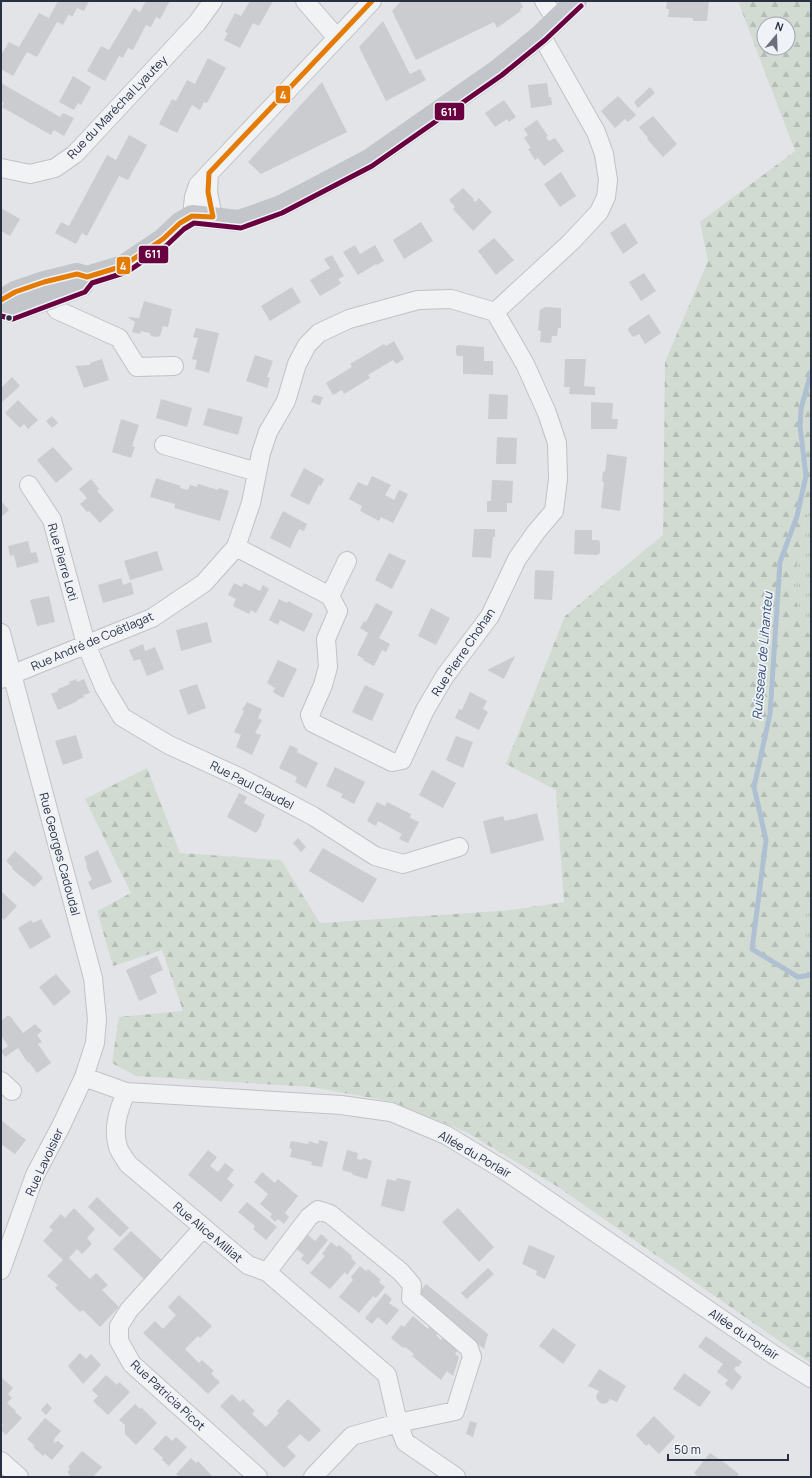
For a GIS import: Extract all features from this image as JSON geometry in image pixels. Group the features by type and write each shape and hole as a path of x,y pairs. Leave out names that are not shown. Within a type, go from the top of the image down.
{"main road":[{"path":"1,310 11,312 77,274 87,277 123,266 163,239 180,223 202,217 239,221 279,207 369,160 498,70 542,35 576,1"},
{"path":"1,300 15,292 48,290"}],"street":[{"name":"Rue du Maréchal Lyautey","path":"1,168 30,174 55,168 75,154 197,23 213,1"},
{"path":"305,1 337,38"},
{"path":"202,217 208,192 209,173 372,1"},
{"path":"544,1 556,20"},
{"path":"495,312 571,242 599,212 606,197 608,180 604,154 596,132 542,35"},
{"path":"48,290 57,310 119,338 137,367 174,366"},
{"name":"Rue André de Coëtlagat","path":"7,676 152,618 204,583 236,547 251,503 257,472 268,432 286,401 297,364 307,345 319,333 350,320 418,300 452,299 495,312"},
{"name":"Rue Pierre Chohan","path":"330,596 338,611 326,639 328,667 323,685 310,715 313,723 392,762 402,760 425,710 445,676 490,616 517,559 536,532 554,512 558,479 557,443 547,414 525,364 495,312"},
{"path":"164,445 257,472"},
{"name":"Rue Pierre Loti","path":"29,485 52,520 86,644"},
{"path":"236,547 330,596 347,561"},
{"name":"Rue Georges Cadoudal","path":"1,633 7,676 93,978 97,1019 95,1043 84,1077"},
{"name":"Rue Paul Claudel","path":"86,644 104,687 122,717 169,746 239,777 313,816 376,856 403,864 459,847"},
{"name":"Allée du Porlair","path":"84,1077 126,1092 341,1105 391,1112 446,1135 507,1172 774,1355 811,1378"},
{"name":"Rue Lavoisier","path":"3,1260 35,1175 61,1126 84,1077"},
{"name":"Rue Alice Milliat","path":"126,1092 118,1112 116,1130 118,1147 128,1164 248,1265 267,1272 387,1375 398,1424"},
{"path":"267,1272 310,1217 318,1210 330,1214 401,1272 412,1285 411,1298 470,1348 472,1357 455,1412 398,1424 352,1436 313,1477"},
{"name":"Rue Patricia Picot","path":"203,1228 129,1310 119,1326 118,1341 132,1364 258,1477"},
{"path":"398,1424 405,1442 456,1477"},
{"path":"1,1461 19,1477"}],"green space":[{"path":"738,1 811,1 811,489 793,584 801,624 811,637 811,902 796,911 811,958 811,1363 558,1187 466,1132 393,1102 312,1087 136,1076 112,1063 119,1017 183,1011 162,950 113,966 97,911 131,893 85,799 147,768 180,853 281,860 320,923 512,910 564,902 556,790 506,764 565,616 663,535 665,362 708,261 700,222 795,151 759,56 796,56 796,16 756,16 756,48"},
{"path":"811,489 811,637 801,624 793,584"},
{"path":"811,902 811,958 796,911"}],"building":[{"path":"58,1 89,1 84,11 77,8 72,17 69,14 63,25 57,22 37,57 27,52 13,76 1,69 1,55 9,42 19,47 39,13 49,18"},
{"path":"146,1 170,1 160,19 156,17 151,27 146,25 133,50 128,48 123,58 119,56 105,81 87,71 101,46 109,50 134,8 140,12"},
{"path":"250,1 273,1 259,26 253,23 240,48 224,40 228,33 225,32 235,13 241,16"},
{"path":"401,1 520,1 523,7 520,9 521,11 497,28 494,22 416,60 392,11"},
{"path":"667,1 709,1 707,21 693,21 693,18 668,17 669,9 666,9"},
{"path":"383,21 410,74 420,69 426,80 386,101 359,47"},
{"path":"208,58 226,68 207,103 204,102 200,110 192,105 177,133 159,124 172,99 176,101 187,80 195,84"},
{"path":"73,76 91,87 81,105 78,103 74,110 59,102"},
{"path":"322,82 347,132 261,174 248,162"},
{"path":"1,83 60,117 63,113 74,118 64,136 54,130 51,135 2,107 4,103 1,101"},
{"path":"547,83 552,105 531,108 528,85"},
{"path":"650,87 655,93 638,108 634,102"},
{"path":"618,96 636,115 628,122 625,119 615,128 601,111"},
{"path":"504,100 516,117 509,122 507,119 495,127 485,113"},
{"path":"653,116 677,144 663,157 647,139 648,138 639,127"},
{"path":"537,120 548,136 546,137 549,141 555,138 564,151 544,166 538,158 535,160 528,149 531,148 524,138 528,135 524,129"},
{"path":"129,135 147,145 128,180 119,176 87,236 82,233 76,244 55,233 61,222 69,226 107,155 116,160"},
{"path":"561,172 576,196 560,207 544,184"},
{"path":"463,188 475,202 479,198 492,212 473,231 453,209 455,207 449,200"},
{"path":"1,208 20,219 10,236 1,231"},
{"path":"421,222 433,241 404,259 393,240"},
{"path":"625,223 638,243 623,254 610,233"},
{"path":"494,238 514,260 496,275 478,251"},
{"path":"355,245 360,254 375,245 384,261 358,275 343,252"},
{"path":"332,255 344,276 338,279 341,283 339,285 320,296 310,280 330,268 324,259"},
{"path":"644,273 656,291 641,301 629,282"},
{"path":"292,287 301,302 270,321 261,306"},
{"path":"144,301 172,309 168,327 163,326 160,336 151,336 150,333 141,331 140,334 132,332 135,322 127,317 139,318"},
{"path":"545,307 561,308 561,328 558,328 557,336 552,336 551,343 540,342 541,331 538,330 540,310"},
{"path":"649,314 661,333 645,344 639,334 634,337 632,336 628,328"},
{"path":"196,328 219,333 209,373 195,369 197,360 192,359 198,338 193,337"},
{"path":"394,341 404,359 396,364 393,360 368,375 370,378 344,394 342,390 333,395 326,383 352,367 350,364 384,344 386,346"},
{"path":"458,345 484,347 484,361 493,361 493,375 463,374 463,356 458,356 456,354 456,347"},
{"path":"255,355 273,361 267,377 270,378 267,388 246,381"},
{"path":"102,359 109,380 84,388 75,366 90,365 90,363"},
{"path":"565,359 586,359 584,386 595,387 595,395 569,394 570,387 564,387"},
{"path":"12,377 20,386 1,403 1,388"},
{"path":"489,394 508,395 507,419 488,419"},
{"path":"314,395 323,397 320,405 311,402"},
{"path":"161,399 192,408 187,427 156,418"},
{"path":"18,400 38,420 28,429 24,424 20,428 5,413"},
{"path":"591,402 613,403 612,419 618,419 617,429 591,429"},
{"path":"208,408 243,417 238,435 203,425"},
{"path":"52,416 58,423 52,428 46,421"},
{"path":"121,419 139,425 132,446 135,447 131,458 112,452"},
{"path":"497,437 517,438 516,464 496,464"},
{"path":"53,447 73,469 56,483 37,460"},
{"path":"607,454 627,457 620,511 601,508 604,482 602,482 603,471 605,472"},
{"path":"304,468 324,479 321,486 319,485 309,505 290,496"},
{"path":"372,476 391,485 385,495 394,500 399,490 408,494 393,523 381,517 379,521 360,511 362,506 349,499 358,482 367,486"},
{"path":"156,478 181,486 180,488 188,490 190,485 197,487 198,484 218,490 219,488 229,491 220,521 174,508 175,504 150,497"},
{"path":"91,479 99,489 97,491 114,510 100,523 80,504 87,498 79,489"},
{"path":"492,480 513,481 512,503 507,503 507,512 487,512 487,501 491,501"},
{"path":"1,501 9,510 1,517"},
{"path":"283,511 307,524 304,531 299,529 290,548 270,538"},
{"path":"474,529 495,529 491,558 472,557"},
{"path":"575,530 592,530 592,540 598,540 600,542 600,553 597,555 574,554"},
{"path":"28,541 31,553 36,552 39,562 17,568 14,555 10,556 8,546"},
{"path":"157,551 163,570 130,580 124,561"},
{"path":"389,553 406,561 392,589 375,580"},
{"path":"535,570 554,571 552,600 534,599"},
{"path":"121,578 123,585 131,582 134,594 103,603 98,585"},
{"path":"234,583 242,587 244,583 260,591 263,585 269,589 256,613 251,610 249,614 233,606 236,599 228,595"},
{"path":"49,596 55,622 37,626 30,600"},
{"path":"279,599 287,603 288,601 313,614 304,632 280,620 278,625 269,620"},
{"path":"376,603 393,612 379,638 390,644 386,652 382,650 374,666 357,655 368,633 360,628 364,621 366,622"},
{"path":"431,608 450,618 436,645 418,636"},
{"path":"207,622 212,642 181,651 176,630"},
{"path":"143,644 145,651 155,647 164,669 147,676 140,659 134,661 129,650"},
{"path":"515,656 504,679 487,670"},
{"path":"278,660 297,669 283,698 273,692 275,688 267,683"},
{"path":"76,679 77,682 84,679 90,693 83,695 84,697 77,700 78,701 58,710 51,694 70,684 69,682"},
{"path":"197,684 206,708 188,715 179,690"},
{"path":"365,685 384,694 372,721 352,712"},
{"path":"470,692 487,701 483,709 488,712 479,730 455,718 459,709 462,710"},
{"path":"247,702 262,709 258,718 262,720 255,733 261,735 252,755 236,747 241,735 234,732 244,711 242,710"},
{"path":"76,735 83,758 63,765 55,741"},
{"path":"456,736 473,742 463,768 446,760"},
{"path":"290,745 298,749 297,752 318,763 306,788 295,782 297,777 279,768"},
{"path":"335,767 365,782 354,804 341,797 343,794 326,786"},
{"path":"432,770 456,783 443,808 419,795"},
{"path":"239,793 247,797 244,803 265,815 261,823 262,824 256,833 227,817"},
{"path":"377,802 385,806 387,802 411,814 410,818 419,822 408,843 399,839 402,834 378,821 376,826 367,821"},
{"path":"537,813 544,840 491,854 483,821 503,816 505,821"},
{"path":"298,838 306,847 301,852 293,843"},
{"path":"323,848 377,879 363,903 309,871"},
{"path":"98,850 112,882 92,890 88,882 92,880 84,857"},
{"path":"15,851 43,878 34,887 12,869 13,868 6,861"},
{"path":"1,891 17,906 4,920 1,917"},
{"path":"41,919 51,937 30,949 18,928 31,920 33,923"},
{"path":"157,956 163,970 150,976 157,993 139,1001 126,970"},
{"path":"56,974 71,992 54,1006 39,987"},
{"path":"7,1016 10,1016 23,1033 35,1024 42,1031 37,1035 42,1042 38,1044 51,1063 37,1073 18,1048 5,1057 1,1051 8,1046 1,1035 1,1021"},
{"path":"1,1120 26,1140 15,1154 1,1144"},
{"path":"319,1140 328,1142 322,1167 311,1165 312,1162 290,1157 292,1149 289,1148 291,1141 308,1144 309,1141 318,1144"},
{"path":"208,1150 217,1157 210,1166 218,1172 225,1163 234,1170 227,1179 234,1185 221,1202 188,1175"},
{"path":"347,1150 358,1153 357,1159 362,1160 363,1158 372,1161 367,1179 342,1170"},
{"path":"262,1172 275,1183 278,1179 298,1196 285,1213 289,1217 284,1224 278,1219 275,1222 270,1217 272,1214 260,1204 268,1194 254,1182"},
{"path":"397,1178 411,1181 404,1212 381,1206 387,1179 396,1181"},
{"path":"97,1197 129,1228 120,1237 88,1207"},
{"path":"247,1202 277,1227 266,1240 253,1229 255,1226 238,1212"},
{"path":"74,1208 95,1229 87,1238 92,1244 82,1254 77,1249 69,1258 90,1279 96,1273 108,1285 102,1290 119,1307 100,1327 83,1310 80,1312 55,1288 58,1285 47,1276 63,1260 43,1241 53,1230 49,1227 61,1214 65,1218"},
{"path":"458,1208 494,1247 479,1262 442,1222"},
{"path":"131,1231 163,1261 145,1280 113,1249"},
{"path":"306,1233 315,1241 321,1234 328,1240 308,1265 301,1259 304,1255 294,1247"},
{"path":"331,1242 337,1247 339,1245 352,1256 351,1258 356,1263 347,1275 345,1272 330,1289 310,1273 325,1256 322,1254"},
{"path":"529,1245 555,1256 545,1279 536,1275 537,1271 522,1264"},
{"path":"360,1266 366,1271 368,1269 381,1280 379,1282 385,1287 376,1298 373,1296 359,1313 339,1297 353,1280 351,1277"},
{"path":"488,1268 494,1274 467,1299 461,1293"},
{"path":"426,1284 488,1334 484,1349 417,1295"},
{"path":"385,1293 392,1299 389,1303 399,1310 387,1325 378,1317 372,1324 365,1318"},
{"path":"179,1295 212,1326 200,1338 198,1336 185,1349 199,1363 202,1360 214,1371 211,1374 220,1382 208,1394 143,1333 155,1321 163,1329 176,1315 168,1307"},
{"path":"413,1316 428,1329 430,1326 438,1333 436,1335 441,1340 443,1337 458,1350 455,1354 459,1357 453,1376 447,1371 441,1380 412,1356 414,1354 405,1347 403,1348 391,1338 401,1325 404,1327"},
{"path":"553,1328 576,1345 563,1364 539,1346"},
{"path":"706,1336 742,1362 734,1369 742,1377 732,1390 725,1384 728,1380 717,1372 723,1364 698,1347"},
{"path":"80,1353 86,1359 91,1354 101,1365 83,1384 68,1366"},
{"path":"599,1369 626,1386 617,1402 610,1399 607,1403 602,1404 597,1400 596,1396 599,1391 588,1386"},
{"path":"684,1373 711,1392 700,1407 673,1389"},
{"path":"106,1375 117,1385 119,1382 130,1392 108,1415 93,1401 98,1396 92,1390"},
{"path":"1,1377 13,1388 8,1394 12,1398 7,1403 22,1418 6,1435 1,1430 3,1425 1,1423"},
{"path":"232,1394 240,1402 243,1399 255,1411 252,1414 266,1427 279,1413 277,1411 288,1399 321,1430 309,1442 300,1434 287,1447 296,1456 284,1468 220,1406"},
{"path":"47,1403 52,1408 46,1415 41,1410"},
{"path":"135,1404 140,1409 141,1407 157,1423 136,1445 125,1434 125,1425 119,1420"},
{"path":"654,1416 675,1437 659,1454 649,1444 646,1446 636,1435"},
{"path":"45,1418 61,1431 53,1443 58,1441 64,1446 52,1460 45,1454 43,1456 27,1439"},
{"path":"470,1421 477,1423 473,1437 466,1434"},
{"path":"166,1435 172,1441 176,1437 187,1447 169,1466 153,1449"},
{"path":"82,1451 102,1467 93,1477 68,1477 70,1475 67,1472 70,1469 68,1467"},
{"path":"710,1453 739,1474 737,1477 699,1477 694,1473"},
{"path":"191,1458 196,1463 198,1461 213,1477 179,1477 176,1474"}],"waterway":[{"name":"Ruisseau de Lihanteu","path":"811,372 801,409 800,426 806,476 797,516 780,562 770,714 754,787 766,840 752,949 798,977 811,975"}],"transit line":[{"name":"4","path":"1,300 15,292 44,282 77,274 87,277 123,266 163,239 180,223 192,216 213,217 208,192 209,173 372,1"},
{"name":"611","path":"1,316 13,319 85,292 92,283 127,272 167,245 184,229 194,223 241,228 282,213 372,166 502,75 545,40 581,6"}]}
